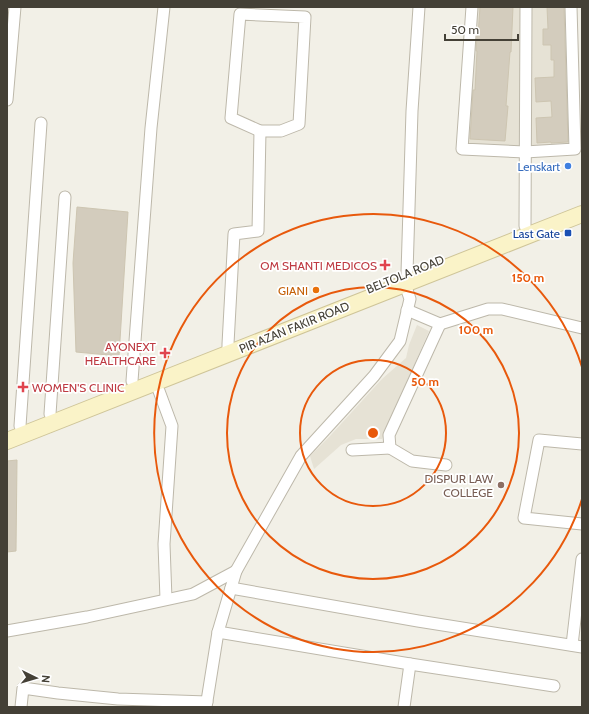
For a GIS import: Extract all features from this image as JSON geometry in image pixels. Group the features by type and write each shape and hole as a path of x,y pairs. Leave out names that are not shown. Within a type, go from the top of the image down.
{"main road":[{"name":"BELTOLA ROAD","path":"406,278 525,226 582,204"},
{"name":"PIR AZAN FAKIR ROAD","path":"7,441 228,349 406,278 582,214"},
{"name":"PIR AZAN FAKIR ROAD","path":"13,428 132,382 228,349"}],"street":[{"path":"7,100 15,7"},
{"path":"132,382 150,128 164,7"},
{"path":"21,707 23,688 118,703 207,704 218,632 236,571 301,456 374,376 400,341 410,299 406,278 412,111 419,7"},
{"path":"472,7 462,149 525,152 575,149 571,7"},
{"path":"525,226 526,7"},
{"path":"240,14 305,17 298,124 281,131 260,131 230,118 240,14"},
{"path":"13,428 41,123"},
{"path":"228,349 234,234 258,231 260,131"},
{"path":"50,414 65,197"},
{"path":"407,310 440,324 488,309 502,309 582,328"},
{"path":"390,448 389,434 440,324"},
{"path":"159,391 172,426 164,544 166,599"},
{"path":"582,444 539,440 524,518 582,524"},
{"path":"352,450 390,448 412,461 446,465"},
{"path":"231,588 418,621 577,646 582,558"},
{"path":"7,631 87,617 193,594 236,571"},
{"path":"218,632 554,686"},
{"path":"407,707 410,664"}],"shaded area":[{"path":"472,7 571,7 575,149 462,149"},
{"path":"417,325 429,331 382,439 356,439 341,445 314,469 310,456 382,379 406,358 409,345"}],"building":[{"path":"480,7 513,7 505,141 470,139 473,90 475,90 476,51"},
{"path":"547,7 564,7 568,142 537,143 536,118 552,117 551,101 536,102 535,78 554,77 554,60 551,60 551,45 543,45 543,29 548,29"},
{"path":"77,207 128,212 119,356 76,352 73,263"},
{"path":"17,460 16,551 7,552 7,461"}],"place":[{"name":"Lenskart","path":"568,166"},
{"name":"Last Gate","path":"568,233"},
{"name":"OM SHANTI MEDICOS","path":"385,265"},
{"name":"GIANI","path":"316,290"},
{"name":"AYONEXT HEALTHCARE","path":"165,353"},
{"name":"WOMEN'S CLINIC","path":"23,387"},
{"name":"DISPUR LAW COLLEGE","path":"501,485"}]}
